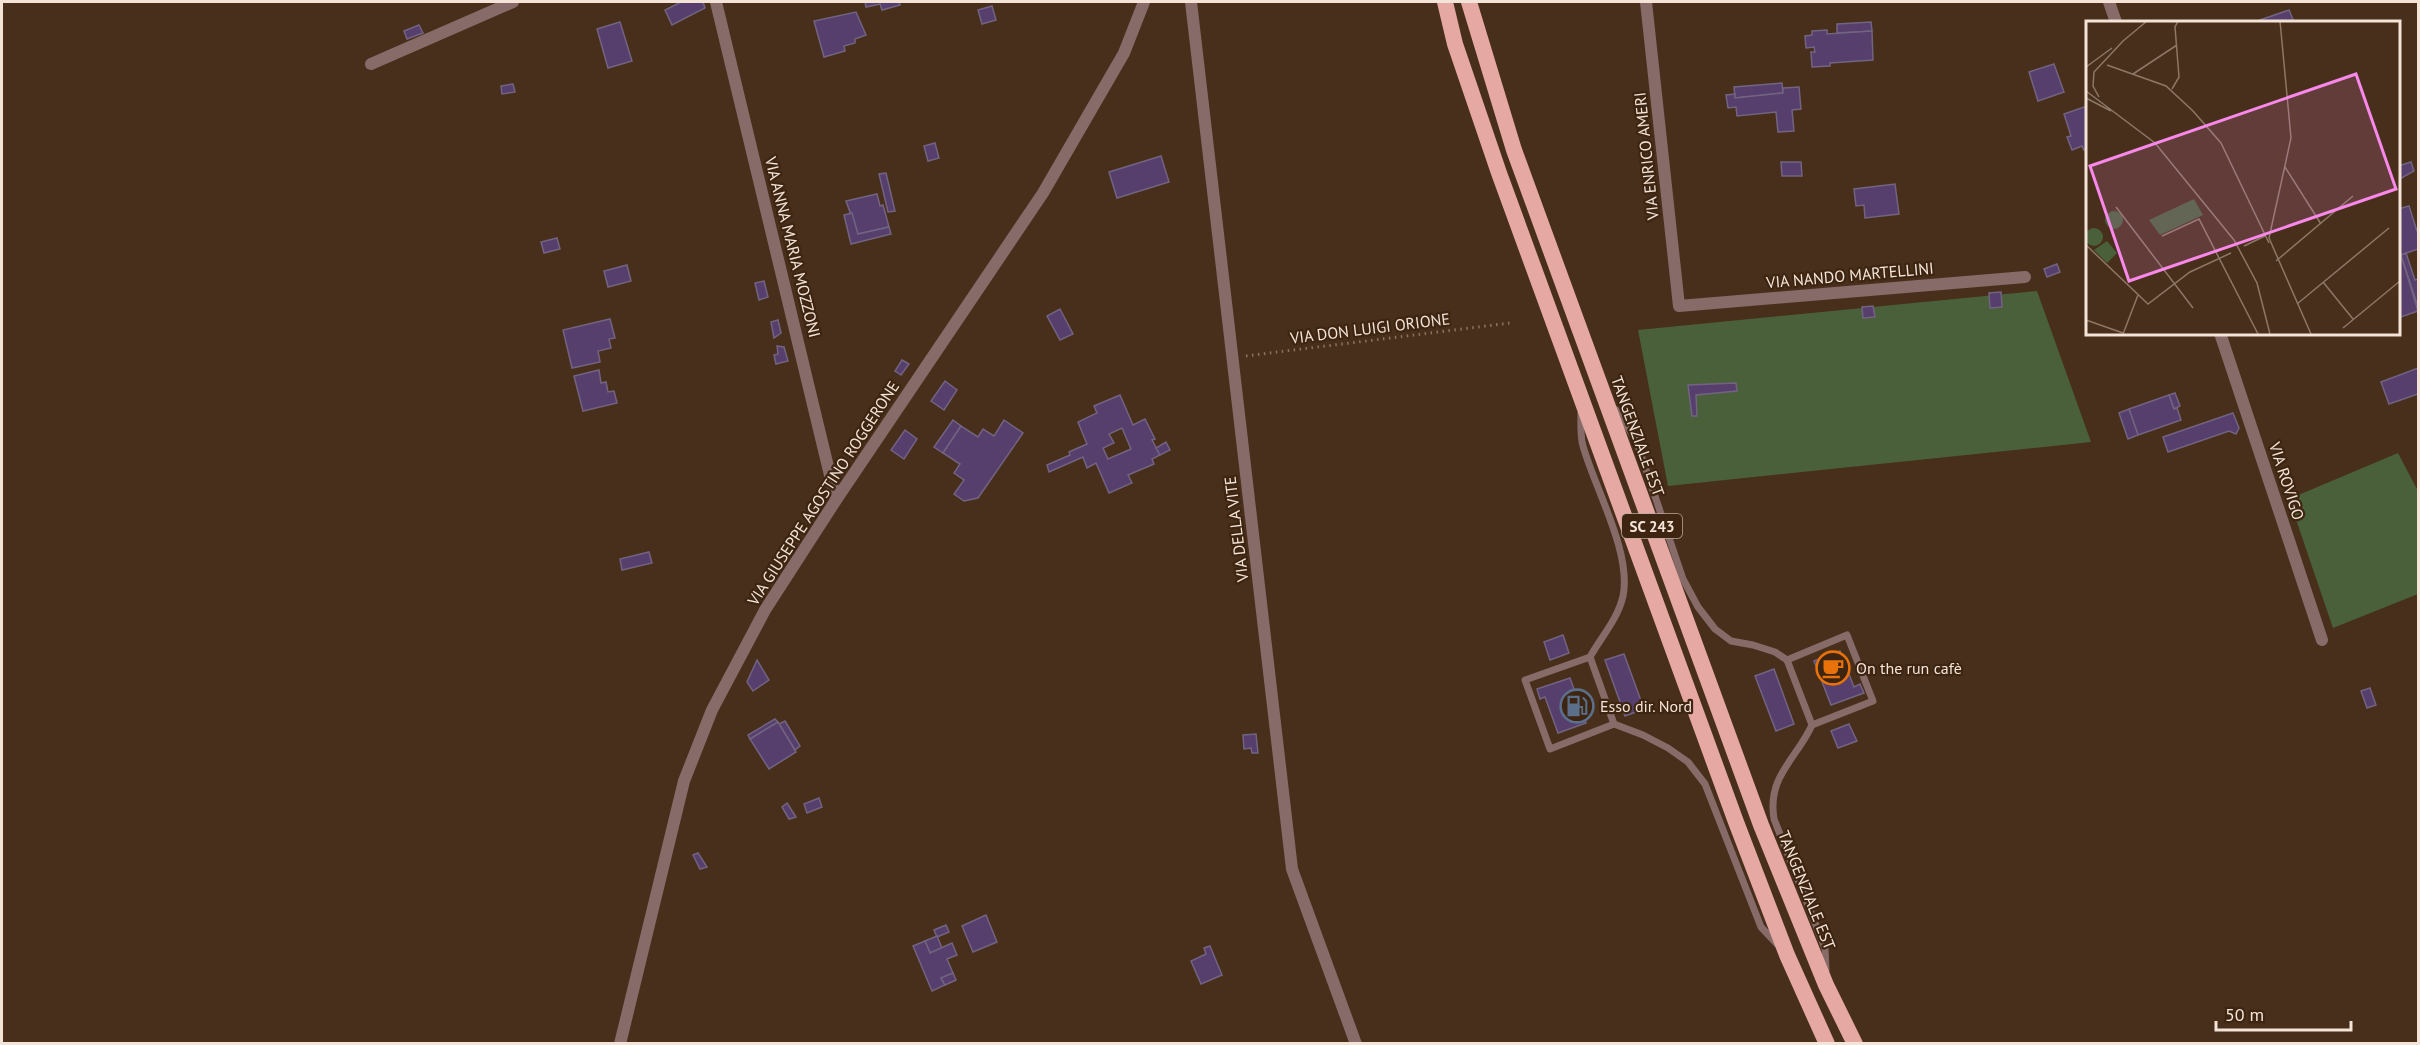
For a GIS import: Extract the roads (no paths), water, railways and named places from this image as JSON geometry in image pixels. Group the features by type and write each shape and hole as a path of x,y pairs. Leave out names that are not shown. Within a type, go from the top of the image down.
{"highway":[{"name":"SC 243","path":"1445,2 1455,44 1495,162 1736,822 1787,955 1827,1044"},
{"name":"TANGENZIALE EST","path":"1469,2 1514,150 1761,825 1826,985 1855,1044"}],"street":[{"path":"371,64 513,2"},
{"name":"VIA ANNA MARIA MOZZONI","path":"716,2 836,500"},
{"name":"VIA GIUSEPPE AGOSTINO ROGGERONE","path":"620,1044 684,781 712,710 765,610 836,500 1043,193 1124,53 1144,2"},
{"name":"VIA DELLA VITE","path":"1191,2 1292,869 1356,1044"},
{"name":"VIA ENRICO AMERI","path":"1646,2 1678,306"},
{"path":"2109,2 2116,21"},
{"name":"VIA NANDO MARTELLINI","path":"1678,306 2025,278"},
{"name":"VIA ROVIGO","path":"2220,334 2322,640"}],"lane":[{"path":"1601,388 1636,440 1683,579 1698,607 1715,629 1731,641 1775,652 1787,660 1812,725"},
{"path":"1581,396 1582,444 1621,554 1624,579 1623,597 1612,623 1602,634 1590,657 1525,680 1550,749 1614,724 1643,735 1688,762 1705,784 1761,927 1787,955"},
{"path":"1787,660 1847,634 1873,701 1812,725 1773,789 1774,819 1825,948 1826,985"},
{"path":"1590,657 1614,724"}],"place":[{"name":"On the run cafè","path":"1833,668"},
{"name":"Esso dir. Nord","path":"1577,706"}]}
